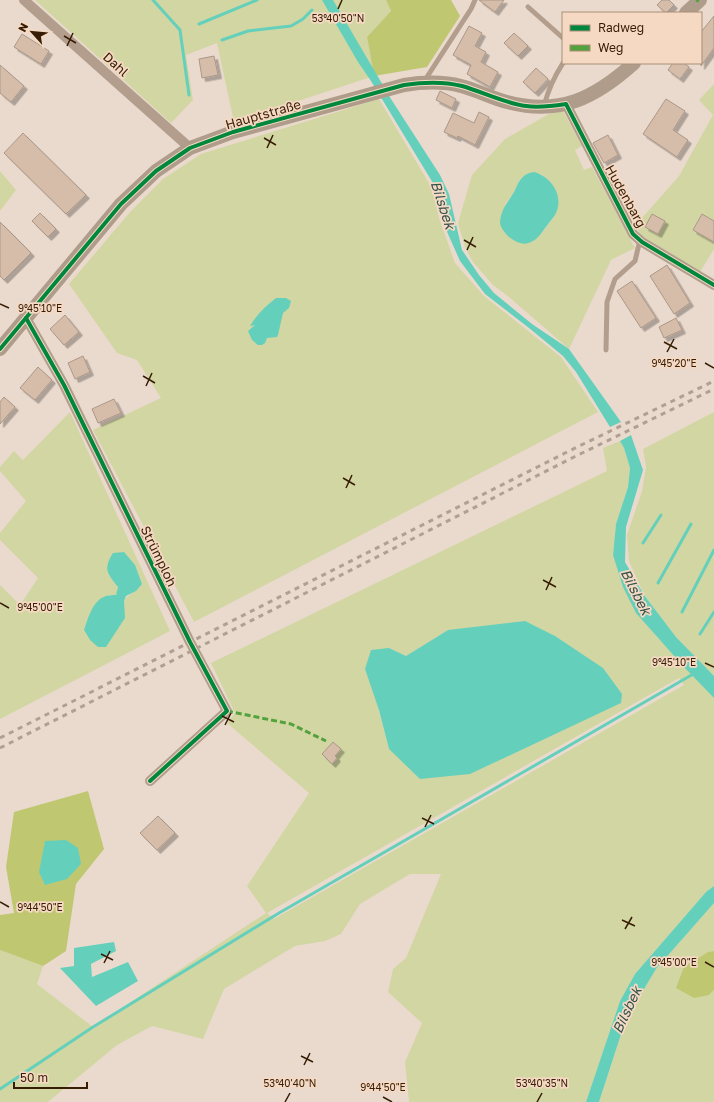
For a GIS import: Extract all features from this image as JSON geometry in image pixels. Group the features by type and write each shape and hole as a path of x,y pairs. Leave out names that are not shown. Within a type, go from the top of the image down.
{"main road":[{"path":"687,12 698,0"},
{"name":"Hauptstraße","path":"0,349 121,204 156,171 190,148 233,132 404,85 423,82 461,86 506,102 527,106 544,107 566,104 588,96 604,87 633,64"}],"street":[{"name":"Dahl","path":"24,0 190,148"},
{"name":"Hudenbarg","path":"566,104 633,234 640,240 714,285"},
{"name":"Strümploh","path":"26,318 64,385 190,642 227,711 150,781"}],"lane":[{"path":"423,82 471,9 475,0"},
{"path":"528,7 562,37"},
{"path":"544,107 547,92 562,64"},
{"path":"606,350 607,302 615,279 634,261 640,240"}],"green space":[{"path":"35,0 386,0 391,11 367,37 374,76 234,122 217,43 186,55 193,100 171,123"},
{"path":"386,0 451,0 460,16 427,67 374,76 367,37 391,11"},
{"path":"714,84 714,249 700,272 642,236 635,226 679,176 713,115 699,100"},
{"path":"379,99 433,190 439,218 455,263 484,296 561,357 598,412 194,622 93,430 161,398 137,360 117,353 69,284 131,211 163,179 201,154"},
{"path":"563,111 582,146 575,150 584,170 592,167 635,248 611,260 569,349 493,285 473,262 465,247 458,223 472,175 505,139 549,114","holes":["541,174 550,182 556,191 558,200 556,209 553,218 540,235 532,242 505,204 513,194 520,179"]},
{"path":"0,171 16,190 0,211"},
{"path":"70,412 170,631 0,719 0,585 20,605 38,578 0,540 0,533 26,501 0,471 0,467 14,451 23,460","holes":["108,574 136,591 125,599 123,605 125,618 90,640 84,630 87,620 108,595 116,596 118,587"]},
{"path":"714,412 714,676 676,637 644,595 629,561 627,535 642,491 646,467 643,449"},
{"path":"620,441 624,448 630,468 628,487 616,524 613,555 657,637 714,698 714,886 706,892 635,974 620,1001 586,1102 409,1102 405,1062 422,1023 388,992 393,969 406,958 441,874 410,874 360,904 341,934 325,941 295,946 224,989 203,1039 152,1026 117,1045 48,1102 0,1102 0,950 43,966 37,984 93,1027 266,913 247,886 309,793 227,723 235,713 211,663 607,471 603,448","holes":["448,630 389,749 379,710 389,648 406,656","679,678 684,685 274,919 267,913"]},
{"path":"88,791 104,849 76,884 66,951 43,966 0,950 0,915 14,913 6,867 14,812"},
{"path":"714,903 714,951 708,952 709,995 714,990 714,1102 599,1102 626,1019 656,969"},
{"path":"714,951 714,990 709,995 694,998 676,988 684,967 708,952"}],"water":[{"name":"Bilsbek","path":"322,0 333,0 391,99 440,175 449,194 462,250 479,275 494,293 532,324 569,349 621,422 610,427 576,372 563,356 485,294 460,261 444,225 436,188 358,62"},
{"path":"534,172 546,178 555,189 558,208 555,215 537,238 528,243 520,243 506,234 500,222 505,206 520,180 529,173"},
{"path":"276,298 286,298 291,301 289,308 283,313 277,337 267,338 265,343 258,345 252,340 248,331 255,325 250,326 259,314"},
{"name":"Bilsbek","path":"631,435 643,470 626,527 625,562 644,595 676,637 714,676 714,698 683,666 636,613 623,587 613,555 616,524 628,487 630,468 624,448 620,441"},
{"path":"124,552 135,565 142,584 136,591 126,596 124,601 125,618 106,647 98,647 90,640 84,630 94,605 101,598 116,595 118,587 111,578 107,567 113,553"},
{"path":"525,621 555,636 603,668 622,694 621,703 470,774 420,779 389,749 379,710 365,669 371,650 389,648 406,656 448,630"},
{"path":"66,840 78,848 81,864 67,879 45,885 39,872 45,841"},
{"name":"Bilsbek","path":"714,886 714,903 656,969 626,1019 599,1102 586,1102 620,1001 635,974 706,892"},
{"path":"114,942 116,951 91,964 92,977 128,962 138,981 96,1006 60,968 74,966 74,948"}],"building":[{"path":"479,0 504,0 495,12"},
{"path":"662,0 669,0 674,5 667,12 665,12 657,5"},
{"path":"714,16 714,48 701,66 702,64 702,31"},
{"path":"469,26 482,33 475,46 486,52 481,62 498,72 490,87 467,74 471,65 453,55"},
{"path":"514,33 528,46 518,56 504,43"},
{"path":"22,34 49,51 41,64 14,47"},
{"path":"214,56 218,75 202,78 199,59"},
{"path":"672,64 685,64 689,67 680,79 668,70"},
{"path":"0,65 24,86 11,102 0,93"},
{"path":"536,68 548,79 535,93 523,82"},
{"path":"440,91 456,99 452,108 436,100"},
{"path":"666,99 685,111 673,130 688,140 677,157 643,134"},
{"path":"479,112 489,117 475,145 458,136 457,138 444,132 453,113 474,123"},
{"path":"23,133 86,195 66,214 4,153"},
{"path":"608,135 618,155 604,163 593,143"},
{"path":"40,213 56,229 48,237 32,221"},
{"path":"652,214 665,221 658,234 645,227"},
{"path":"702,214 714,221 714,242 693,230"},
{"path":"0,222 31,253 4,280 0,276"},
{"path":"667,265 690,303 674,314 650,276"},
{"path":"632,281 656,318 641,328 617,291"},
{"path":"65,315 79,332 64,345 50,329"},
{"path":"676,318 682,330 664,338 659,327"},
{"path":"83,356 90,372 75,379 68,363"},
{"path":"38,367 52,380 35,400 20,388"},
{"path":"4,397 15,407 0,424 0,402"},
{"path":"114,399 121,413 98,423 92,409"},
{"path":"333,742 341,749 335,756 337,758 332,764 322,754"},
{"path":"158,816 175,833 157,850 140,833"}],"waterway":[{"path":"153,0 180,30 189,95"},
{"path":"199,24 257,0"},
{"path":"222,40 248,31 291,26 303,19 312,10"},
{"path":"643,543 661,515"},
{"path":"658,583 691,524"},
{"path":"682,612 714,550"},
{"path":"700,634 714,612"},
{"path":"0,1089 93,1027 279,913 695,673"}],"railway":[{"path":"0,738 571,450 714,381"},
{"path":"0,748 574,457 714,389"}],"marked path":[{"path":"227,711 291,724 326,741"}],"cycle path":[{"path":"0,349 121,204 156,171 190,148 233,132 404,85 419,83 433,82 455,84 518,105 531,107 566,104 633,234 642,242 714,285"},
{"path":"26,318 64,385 190,642 227,711 150,781"}]}
